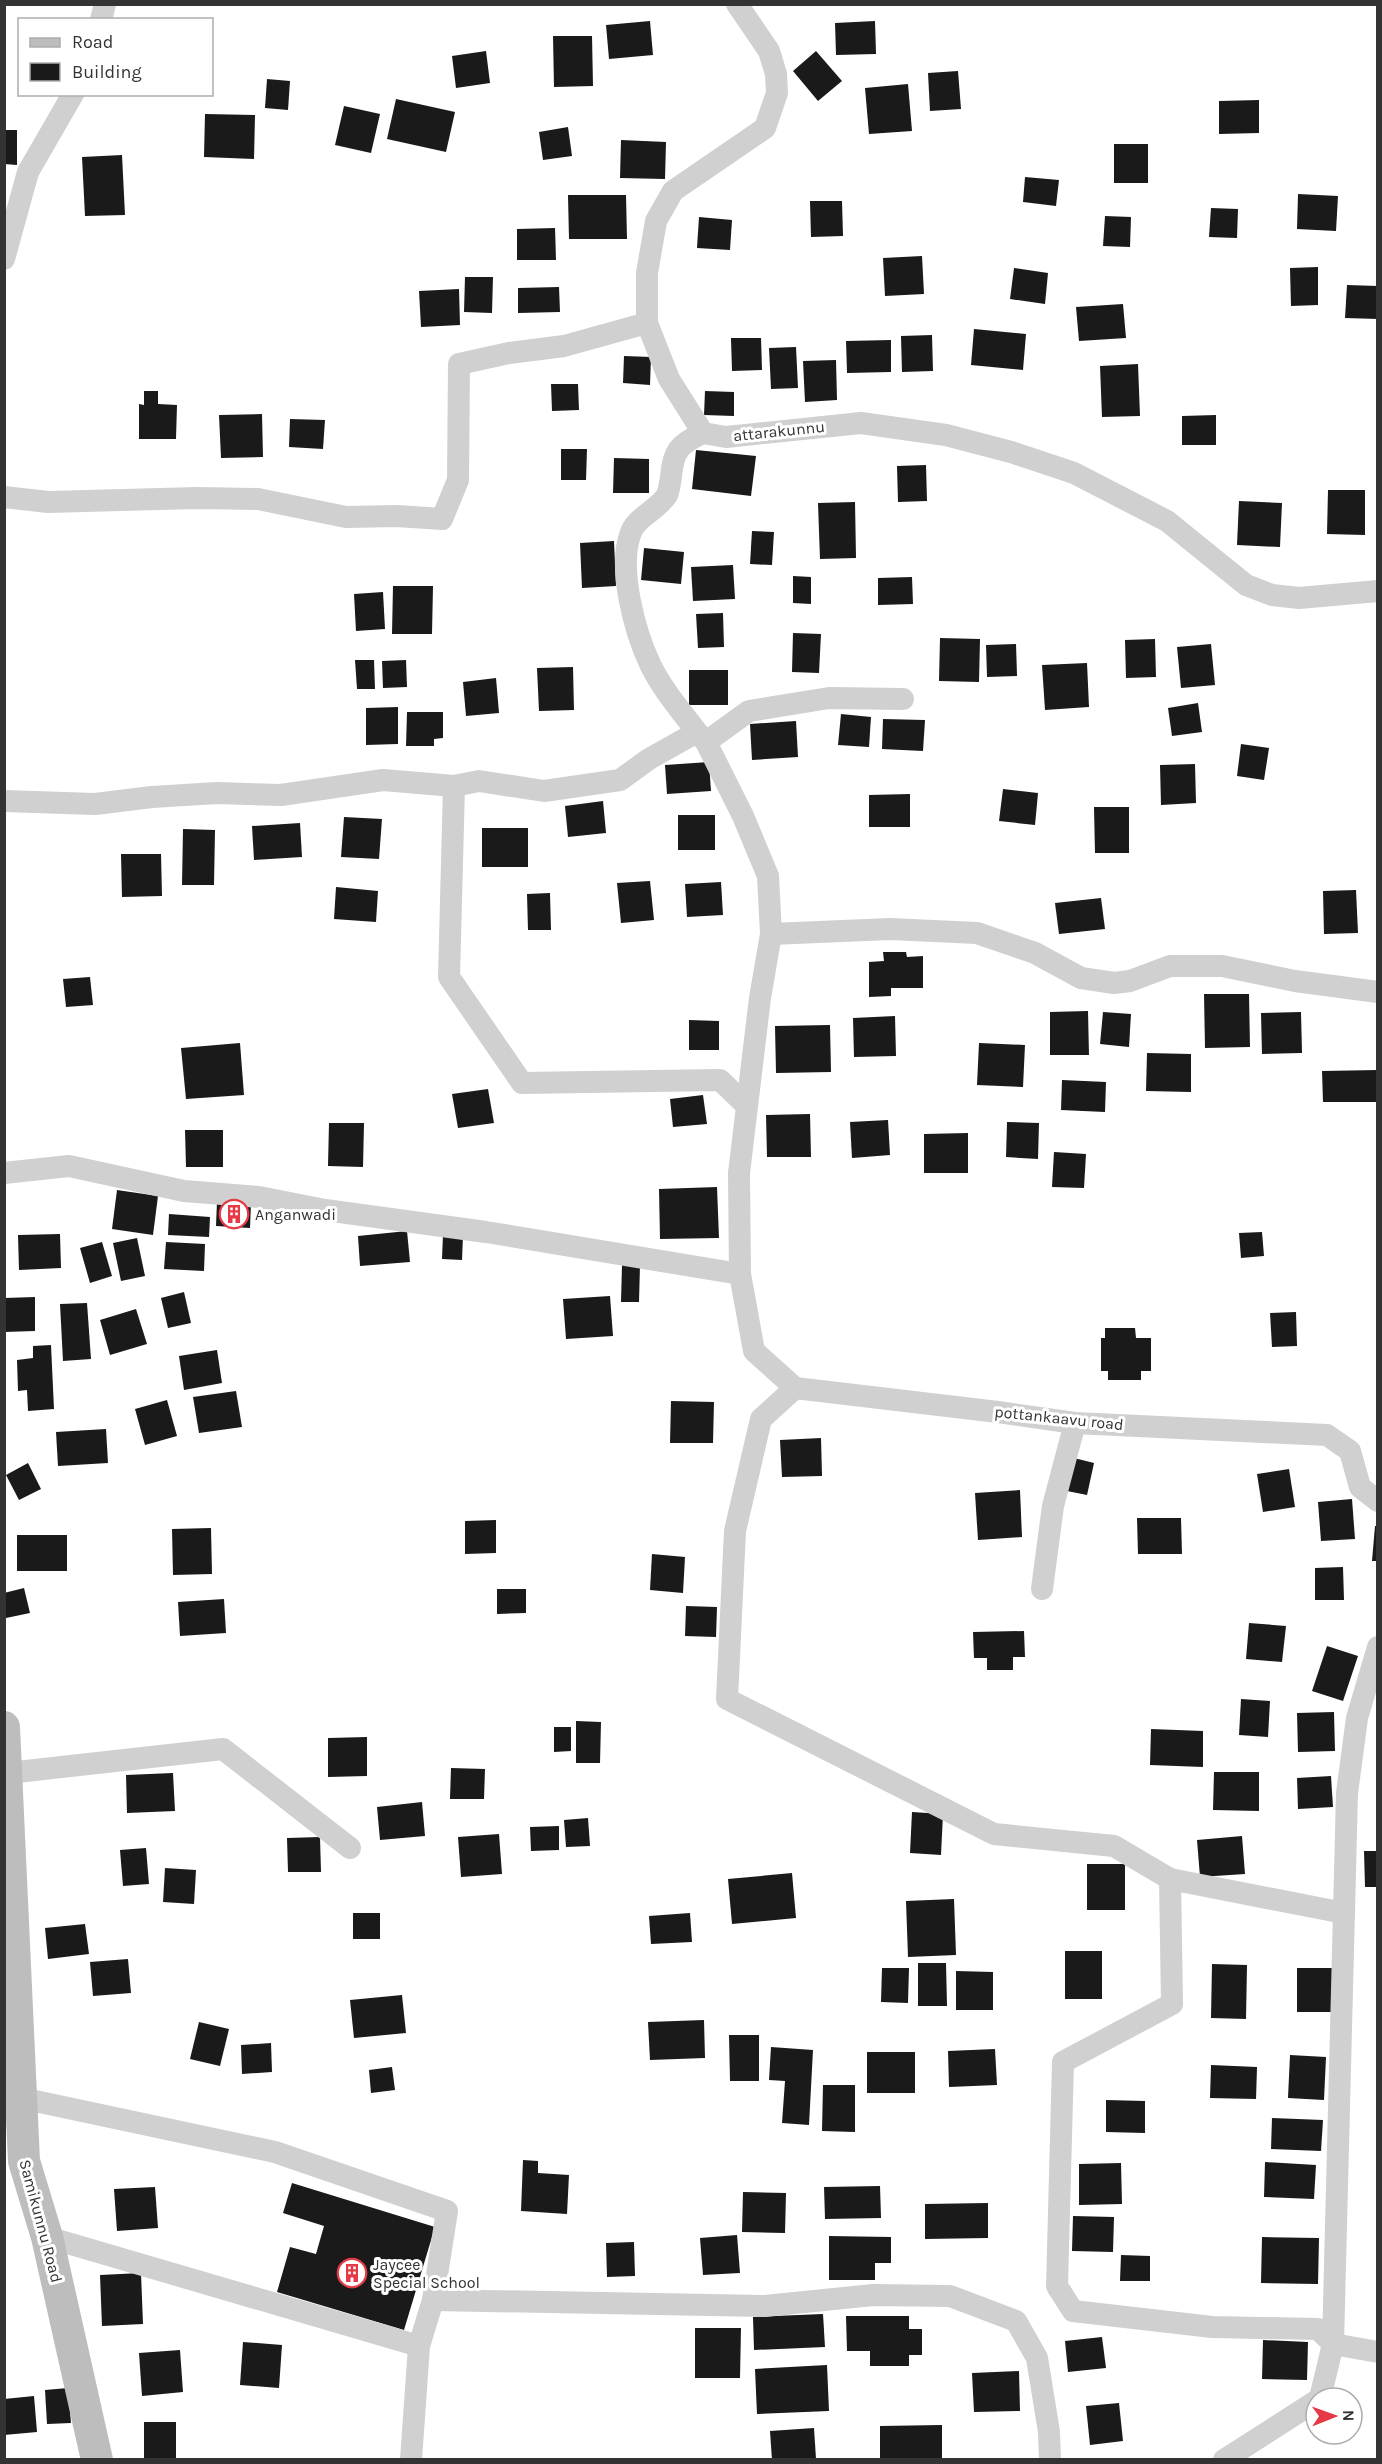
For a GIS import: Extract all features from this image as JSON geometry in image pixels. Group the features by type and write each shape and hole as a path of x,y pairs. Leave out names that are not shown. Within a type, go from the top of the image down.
{"main road":[{"name":"Samikunnu Road","path":"4,1727 8,1773 14,1976 13,2094 24,2161 47,2237 97,2460"}],"street":[{"path":"737,4 769,51 776,74 777,93 765,128 673,191 656,221 647,273 647,323 669,379 703,433 688,440 675,454 667,495 636,523 629,535 625,569 631,604 650,664 672,699 702,737 743,816 768,876 771,934 760,998 739,1173 740,1274 754,1351 795,1388 761,1419 735,1531 727,1699 994,1834 1114,1846 1170,1879 1344,1913"},
{"path":"4,259 28,172 72,96"},
{"path":"4,497 48,502 197,498 258,499 346,517 397,516 442,519 458,480 459,364 508,353 564,345 647,323"},
{"name":"attarakunnu","path":"703,433 726,437 861,423 946,435 1011,452 1074,473 1167,521 1246,585 1272,595 1299,598 1377,591"},
{"path":"4,801 95,804 152,797 217,793 281,795 383,780 453,786 479,781 544,791 620,780 649,759 702,737 749,711 829,698 903,699"},
{"path":"453,786 449,977 522,1083 720,1080 746,1106"},
{"path":"771,934 890,929 977,933 1035,953 1081,978 1114,983 1130,981 1170,966 1222,966 1295,981 1377,992"},
{"path":"4,1173 69,1167 184,1191 259,1197 325,1210 486,1232 740,1274"},
{"name":"pottankaavu road","path":"795,1388 1075,1423 1327,1435 1350,1451 1360,1487 1377,1501"},
{"path":"1042,1589 1053,1506 1075,1423"},
{"path":"1323,2386 1333,2344 1347,1793 1357,1718 1377,1647"},
{"path":"8,1773 223,1749 350,1848"},
{"path":"1170,1879 1172,2004 1063,2062 1057,2286 1073,2311 1212,2327 1317,2329 1333,2344 1377,2352"},
{"path":"13,2094 274,2152 447,2211 433,2300 420,2346 411,2460"},
{"path":"47,2237 420,2346"},
{"path":"433,2300 765,2306 873,2295 950,2296 1016,2321 1037,2358 1049,2433 1050,2460"},
{"path":"1224,2460 1304,2409"}],"building":[{"path":"650,21 653,55 609,59 606,25"},
{"path":"875,21 876,54 836,55 835,23"},
{"path":"553,36 592,36 593,86 554,87"},
{"path":"486,51 490,83 456,88 452,56"},
{"path":"816,51 842,81 818,101 793,71"},
{"path":"958,71 961,109 930,111 928,73"},
{"path":"267,79 290,81 288,110 265,108"},
{"path":"908,84 912,131 869,134 865,88"},
{"path":"396,99 455,112 446,152 387,139"},
{"path":"1259,100 1259,133 1219,134 1219,101"},
{"path":"344,106 380,114 371,153 335,145"},
{"path":"205,114 255,115 254,159 204,157"},
{"path":"568,127 572,156 543,160 539,132"},
{"path":"4,130 17,130 17,165 4,164"},
{"path":"621,140 666,142 665,179 620,178"},
{"path":"1114,144 1148,144 1148,183 1114,183"},
{"path":"122,155 125,215 85,216 82,157"},
{"path":"1025,177 1059,180 1056,206 1023,202"},
{"path":"1298,194 1338,196 1336,231 1297,229"},
{"path":"568,195 626,195 627,239 569,239"},
{"path":"810,201 842,201 843,236 811,237"},
{"path":"1211,208 1238,209 1237,238 1209,237"},
{"path":"1105,216 1131,217 1130,247 1103,246"},
{"path":"699,217 732,220 730,250 697,248"},
{"path":"555,228 556,260 517,260 517,229"},
{"path":"922,256 924,294 885,296 883,258"},
{"path":"1318,267 1318,305 1291,306 1290,268"},
{"path":"1014,268 1048,273 1045,304 1010,299"},
{"path":"465,277 493,277 492,313 464,312"},
{"path":"1347,285 1378,286 1378,319 1345,318"},
{"path":"559,287 560,312 518,313 518,288"},
{"path":"459,289 460,325 421,327 419,291"},
{"path":"1123,304 1126,338 1079,341 1076,307"},
{"path":"974,329 1026,334 1023,370 971,365"},
{"path":"932,335 933,371 902,372 901,336"},
{"path":"731,338 761,338 762,370 732,371"},
{"path":"891,340 891,372 847,373 846,341"},
{"path":"796,347 798,388 771,389 769,348"},
{"path":"624,356 651,357 650,385 623,383"},
{"path":"836,360 837,400 805,402 803,361"},
{"path":"1138,364 1140,416 1102,417 1100,366"},
{"path":"551,384 578,384 579,410 552,411"},
{"path":"144,391 158,391 158,404 177,405 176,439 139,439 139,404 144,405"},
{"path":"705,391 734,392 734,416 704,415"},
{"path":"262,414 263,457 221,458 219,415"},
{"path":"1216,415 1216,445 1182,445 1182,416"},
{"path":"290,419 325,420 323,449 289,447"},
{"path":"561,449 587,449 586,480 561,480"},
{"path":"696,450 756,456 751,496 692,489"},
{"path":"614,458 649,459 649,493 613,493"},
{"path":"926,465 927,501 898,502 897,466"},
{"path":"1328,490 1365,490 1365,535 1327,534"},
{"path":"1239,501 1282,503 1280,547 1237,545"},
{"path":"855,502 856,558 820,559 818,503"},
{"path":"752,531 774,532 772,565 750,564"},
{"path":"614,541 616,586 582,588 580,543"},
{"path":"644,548 684,552 681,584 641,580"},
{"path":"733,565 735,599 693,601 691,567"},
{"path":"793,576 811,577 811,604 793,603"},
{"path":"912,577 913,604 878,605 878,578"},
{"path":"393,586 433,586 432,634 392,634"},
{"path":"383,592 385,629 356,631 354,594"},
{"path":"723,613 724,647 698,648 696,614"},
{"path":"793,633 821,634 819,673 792,672"},
{"path":"940,638 980,639 979,682 939,681"},
{"path":"1155,639 1156,677 1126,678 1125,640"},
{"path":"1016,644 1017,676 987,677 986,645"},
{"path":"1211,644 1215,685 1181,688 1177,647"},
{"path":"355,660 374,660 375,689 357,689"},
{"path":"406,660 407,687 383,688 382,661"},
{"path":"1087,663 1089,707 1045,710 1042,665"},
{"path":"573,667 574,710 539,711 537,668"},
{"path":"689,670 728,670 728,705 689,705"},
{"path":"496,678 499,713 466,716 463,682"},
{"path":"1198,703 1202,732 1172,736 1168,708"},
{"path":"398,707 398,744 366,745 366,708"},
{"path":"407,712 443,712 443,738 434,739 434,746 406,746"},
{"path":"841,714 871,717 869,747 838,745"},
{"path":"883,719 925,720 923,751 882,749"},
{"path":"796,721 798,757 752,760 750,724"},
{"path":"1241,744 1269,748 1264,780 1237,776"},
{"path":"709,762 711,791 667,794 665,765"},
{"path":"1195,764 1196,803 1161,805 1160,765"},
{"path":"1003,789 1038,793 1035,825 999,821"},
{"path":"910,794 910,827 869,827 869,795"},
{"path":"603,801 606,833 568,837 565,806"},
{"path":"1094,807 1129,807 1129,853 1095,853"},
{"path":"678,815 715,815 715,850 678,850"},
{"path":"344,817 382,819 379,859 341,857"},
{"path":"300,823 302,857 254,860 252,826"},
{"path":"482,828 528,828 528,867 482,867"},
{"path":"183,829 215,830 214,885 182,885"},
{"path":"121,854 161,854 162,896 122,897"},
{"path":"650,881 654,920 621,923 617,883"},
{"path":"721,882 723,915 687,917 685,884"},
{"path":"336,887 378,891 376,922 334,919"},
{"path":"1356,890 1358,933 1324,934 1323,891"},
{"path":"550,893 551,930 528,930 527,894"},
{"path":"1101,898 1105,929 1059,934 1055,903"},
{"path":"883,952 906,952 907,957 923,956 923,988 891,988 891,996 869,997 869,962 884,961"},
{"path":"90,977 93,1005 66,1007 63,979"},
{"path":"1204,994 1249,994 1250,1047 1205,1048"},
{"path":"1088,1011 1089,1055 1050,1055 1050,1012"},
{"path":"1103,1012 1131,1014 1129,1047 1100,1044"},
{"path":"1301,1012 1302,1053 1262,1054 1261,1013"},
{"path":"895,1016 896,1056 854,1057 853,1018"},
{"path":"689,1020 719,1021 719,1050 689,1050"},
{"path":"830,1025 831,1072 776,1073 775,1026"},
{"path":"240,1043 244,1095 186,1099 181,1048"},
{"path":"979,1043 1025,1045 1023,1087 977,1085"},
{"path":"1147,1053 1191,1054 1191,1092 1146,1091"},
{"path":"1378,1070 1378,1102 1323,1102 1322,1071"},
{"path":"1062,1080 1106,1082 1105,1112 1061,1110"},
{"path":"488,1089 494,1123 458,1128 452,1094"},
{"path":"703,1095 707,1124 673,1127 670,1099"},
{"path":"810,1114 811,1157 767,1157 766,1115"},
{"path":"888,1120 890,1155 852,1158 850,1122"},
{"path":"1007,1122 1039,1123 1038,1159 1006,1157"},
{"path":"329,1123 364,1123 363,1167 328,1166"},
{"path":"185,1130 223,1130 223,1167 186,1167"},
{"path":"968,1133 968,1173 924,1173 924,1134"},
{"path":"1054,1152 1086,1154 1084,1188 1052,1187"},
{"path":"717,1187 719,1238 660,1239 659,1189"},
{"path":"117,1190 158,1196 153,1235 112,1229"},
{"name":"Anganwadi","path":"217,1201 251,1203 250,1228 216,1226"},
{"path":"169,1214 210,1217 209,1237 168,1235"},
{"path":"407,1231 410,1262 360,1266 358,1236"},
{"path":"1262,1232 1264,1256 1241,1258 1239,1233"},
{"path":"60,1234 61,1268 19,1270 18,1235"},
{"path":"443,1234 463,1235 462,1260 442,1259"},
{"path":"137,1238 145,1276 121,1281 113,1243"},
{"path":"102,1242 112,1276 90,1283 80,1248"},
{"path":"166,1242 205,1244 204,1271 164,1269"},
{"path":"622,1265 640,1265 639,1302 621,1302"},
{"path":"184,1292 191,1323 168,1328 161,1298"},
{"path":"610,1296 613,1336 566,1339 563,1299"},
{"path":"35,1297 35,1331 4,1332 4,1298"},
{"path":"87,1303 91,1359 63,1361 60,1304"},
{"path":"136,1309 147,1344 110,1355 100,1320"},
{"path":"1296,1312 1297,1346 1272,1347 1270,1313"},
{"path":"1105,1328 1135,1328 1136,1338 1151,1338 1151,1371 1141,1371 1141,1380 1108,1380 1108,1371 1101,1371 1101,1338 1105,1338"},
{"path":"51,1345 54,1409 28,1411 27,1390 18,1391 17,1360 33,1358 33,1346"},
{"path":"217,1350 222,1383 184,1390 179,1356"},
{"path":"236,1391 242,1427 199,1433 193,1397"},
{"path":"167,1400 177,1436 145,1445 135,1409"},
{"path":"671,1401 714,1402 713,1443 670,1443"},
{"path":"106,1429 108,1463 58,1466 56,1432"},
{"path":"821,1438 822,1476 782,1477 780,1440"},
{"path":"1074,1458 1094,1463 1087,1495 1067,1491"},
{"path":"28,1463 41,1489 19,1500 6,1475"},
{"path":"1289,1469 1295,1507 1263,1512 1257,1474"},
{"path":"1020,1490 1022,1537 978,1540 975,1493"},
{"path":"1352,1499 1355,1539 1321,1541 1318,1502"},
{"path":"1137,1518 1181,1518 1182,1554 1138,1554"},
{"path":"496,1520 496,1553 465,1554 465,1521"},
{"path":"1375,1526 1378,1526 1378,1561 1372,1561"},
{"path":"211,1528 212,1574 173,1575 172,1529"},
{"path":"17,1535 67,1535 67,1571 17,1571"},
{"path":"652,1554 685,1557 683,1593 650,1590"},
{"path":"1343,1567 1344,1600 1315,1600 1315,1568"},
{"path":"24,1588 30,1613 6,1618 4,1593"},
{"path":"497,1589 526,1589 526,1613 497,1614"},
{"path":"224,1599 226,1633 180,1636 178,1602"},
{"path":"686,1606 717,1607 716,1637 685,1636"},
{"path":"1249,1623 1286,1626 1282,1662 1246,1659"},
{"path":"1024,1631 1025,1657 1013,1657 1013,1670 987,1670 987,1658 974,1658 973,1632"},
{"path":"1327,1646 1358,1656 1343,1701 1312,1691"},
{"path":"1241,1699 1270,1701 1268,1737 1239,1735"},
{"path":"1334,1712 1335,1751 1298,1752 1297,1713"},
{"path":"576,1721 601,1722 600,1763 576,1763"},
{"path":"554,1727 571,1727 571,1751 554,1752"},
{"path":"1151,1729 1203,1731 1203,1767 1150,1765"},
{"path":"367,1737 367,1776 328,1777 328,1738"},
{"path":"451,1768 485,1769 484,1799 450,1799"},
{"path":"1214,1772 1259,1772 1259,1811 1213,1810"},
{"path":"173,1773 175,1811 127,1813 126,1775"},
{"path":"1331,1776 1333,1807 1298,1809 1297,1778"},
{"path":"422,1802 425,1836 380,1840 377,1807"},
{"path":"912,1812 943,1814 941,1855 910,1853"},
{"path":"588,1818 590,1846 566,1847 564,1820"},
{"path":"559,1826 559,1850 531,1851 530,1827"},
{"path":"499,1834 502,1874 461,1877 458,1837"},
{"path":"1242,1836 1245,1874 1200,1877 1197,1840"},
{"path":"320,1837 321,1872 288,1872 287,1838"},
{"path":"146,1848 149,1884 123,1886 120,1850"},
{"path":"1364,1851 1378,1851 1378,1887 1365,1887"},
{"path":"1087,1864 1125,1864 1125,1910 1087,1910"},
{"path":"165,1868 196,1870 194,1904 163,1902"},
{"path":"792,1873 796,1918 732,1924 728,1879"},
{"path":"954,1899 956,1955 908,1957 906,1901"},
{"path":"353,1913 380,1913 380,1939 353,1939"},
{"path":"690,1913 692,1942 651,1944 649,1916"},
{"path":"85,1924 89,1954 48,1959 45,1928"},
{"path":"1065,1951 1102,1951 1102,1999 1065,1999"},
{"path":"128,1959 131,1993 93,1996 90,1962"},
{"path":"918,1963 946,1963 947,2006 918,2006"},
{"path":"1212,1964 1247,1965 1246,2019 1211,2018"},
{"path":"882,1968 909,1968 908,2003 881,2002"},
{"path":"1297,1968 1336,1968 1335,2012 1297,2012"},
{"path":"956,1971 993,1972 993,2010 956,2010"},
{"path":"402,1995 406,2033 354,2038 350,2000"},
{"path":"704,2020 705,2058 650,2060 648,2022"},
{"path":"199,2022 229,2029 220,2066 190,2059"},
{"path":"729,2035 759,2035 759,2081 730,2081"},
{"path":"271,2043 272,2072 242,2074 241,2045"},
{"path":"771,2047 813,2050 809,2125 782,2123 785,2081 769,2080"},
{"path":"995,2049 997,2085 949,2087 948,2051"},
{"path":"867,2052 915,2052 915,2093 867,2093"},
{"path":"1290,2055 1326,2057 1324,2100 1288,2098"},
{"path":"1211,2065 1257,2067 1256,2099 1210,2098"},
{"path":"392,2067 395,2090 371,2093 369,2070"},
{"path":"823,2085 855,2085 855,2132 822,2131"},
{"path":"1106,2100 1145,2101 1145,2133 1106,2132"},
{"path":"1272,2118 1323,2120 1321,2151 1271,2149"},
{"path":"523,2160 538,2161 538,2173 569,2175 567,2214 521,2211"},
{"path":"1265,2162 1316,2165 1314,2199 1264,2197"},
{"path":"1121,2163 1122,2204 1079,2205 1079,2164"},
{"name":"Jaycee Special School","path":"292,2183 435,2227 404,2330 277,2292 290,2247 316,2254 324,2226 283,2213"},
{"path":"880,2186 881,2218 825,2219 824,2187"},
{"path":"155,2187 158,2228 117,2231 114,2189"},
{"path":"743,2192 786,2193 785,2233 742,2232"},
{"path":"988,2203 988,2238 925,2239 925,2204"},
{"path":"1073,2216 1114,2217 1113,2252 1072,2251"},
{"path":"737,2235 740,2273 703,2275 700,2238"},
{"path":"829,2236 891,2237 891,2263 875,2263 875,2280 829,2280"},
{"path":"1262,2237 1319,2238 1318,2284 1261,2283"},
{"path":"634,2242 635,2276 607,2277 606,2243"},
{"path":"1121,2255 1150,2256 1150,2281 1120,2281"},
{"path":"141,2273 143,2324 102,2326 100,2275"},
{"path":"823,2314 825,2347 754,2350 753,2317"},
{"path":"846,2316 909,2316 909,2329 922,2329 922,2355 909,2355 909,2366 870,2366 870,2351 847,2351"},
{"path":"695,2328 741,2328 740,2378 695,2378"},
{"path":"1102,2337 1106,2368 1068,2372 1065,2341"},
{"path":"1263,2340 1308,2342 1307,2380 1262,2379"},
{"path":"243,2342 282,2345 279,2388 240,2385"},
{"path":"180,2350 183,2392 142,2396 139,2353"},
{"path":"827,2365 829,2411 757,2414 755,2369"},
{"path":"1019,2371 1020,2411 974,2412 972,2373"},
{"path":"68,2388 71,2423 47,2424 45,2390"},
{"path":"34,2396 37,2432 4,2435 4,2399"},
{"path":"1119,2403 1123,2441 1090,2445 1086,2406"},
{"path":"144,2422 176,2422 176,2460 144,2460"},
{"path":"942,2425 942,2460 880,2460 880,2426"},
{"path":"814,2428 816,2459 772,2460 770,2431"}],"place":[{"name":"Anganwadi","path":"234,1214"},
{"name":"Jaycee Special School","path":"352,2273"}]}
